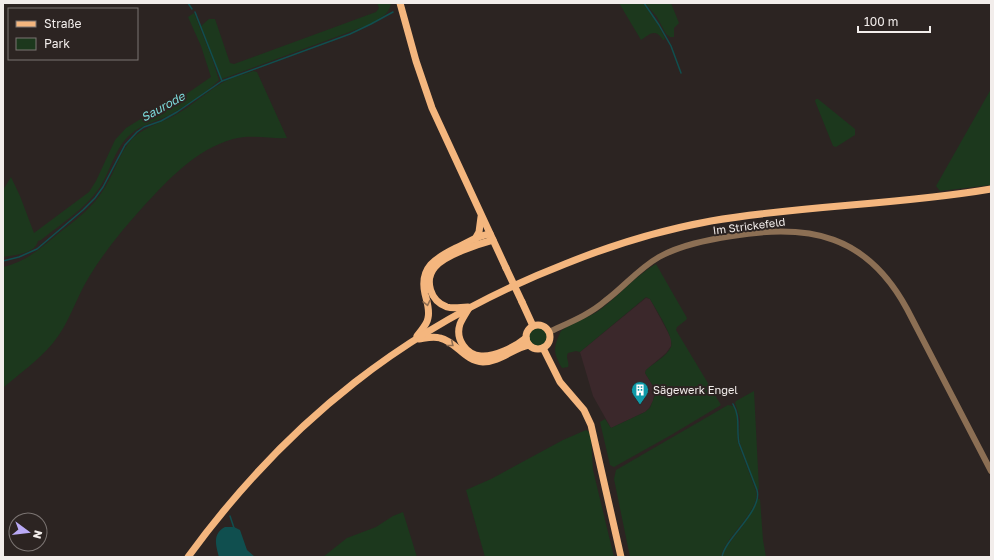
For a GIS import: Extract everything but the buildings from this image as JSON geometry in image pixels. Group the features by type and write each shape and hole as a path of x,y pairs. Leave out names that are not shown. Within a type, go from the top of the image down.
{"main road":[{"path":"400,3 432,108 533,326"},
{"path":"188,557 235,496 261,467 293,435 349,386 414,340 470,307 520,282 595,252 685,227 757,214 928,198 991,189"},
{"path":"475,239 479,232 481,214"},
{"path":"414,340 426,323 428,317 429,311 424,287 427,269 437,258 480,236 492,237"},
{"path":"470,307 450,308 441,304 433,296 430,289 430,278 435,267 444,260 492,237"},
{"path":"470,307 462,320 458,331 461,342 470,352 482,356 494,354 518,344 528,342"},
{"path":"533,326 544,326 549,332 549,343 543,348 536,349 528,342 528,331 533,326"},
{"path":"414,340 432,337 441,338 449,342 468,358 483,362 499,358 528,342"},
{"path":"543,348 560,382 584,410 591,425 621,557"}],"street":[{"name":"Im Strickefeld","path":"549,332 597,308 644,267 673,251 713,240 753,233 792,231 826,237 842,243 862,254 877,267 892,284 904,304 991,471"}],"shaded area":[{"name":"Sägewerk Engel","path":"646,298 650,299 671,338 671,346 666,353 646,370 645,373 655,389 653,401 649,408 645,412 611,428 593,396 580,352"}],"green space":[{"path":"377,3 391,3 387,13 371,24 222,79 201,26 209,19 215,19 230,63 234,64 376,12 379,8"},
{"path":"619,3 643,3 658,25 665,38 664,40 657,34 652,33 641,40"},
{"path":"645,3 671,3 679,23 674,28 674,37 670,37 666,34 657,17"},
{"path":"194,13 219,80 202,95 182,108 149,123 131,134 121,145 100,187 80,209 65,222 38,241 33,249 24,253 3,257 3,190 11,177 34,233 89,192 96,181 115,140 126,128 139,120 169,106 211,77 201,46 188,17"},
{"path":"253,71 257,72 287,138 247,137 233,139 207,150 183,167 142,208 107,250 89,277 59,336 35,361 3,388 3,267 19,262 40,249 84,213 100,196 120,156 128,144 142,131 183,110 210,90 226,81"},
{"path":"991,89 991,185 940,191 936,186"},
{"path":"818,99 855,129 855,135 836,147 833,146 815,101"},
{"path":"656,264 687,318 677,327 676,330 721,405 614,467 610,465 600,422 605,419 611,428 645,412 650,408 655,395 655,389 645,373 646,370 663,356 671,347 670,337 667,330 650,299 646,297 580,352 576,351 568,353 568,367 562,368 557,358 555,346 561,331 601,309 641,274"},
{"path":"538,328 544,331 547,337 544,343 538,346 532,343 529,337 532,331"},
{"path":"754,391 759,489 757,490 740,443 740,419 735,403"},
{"path":"728,405 733,406 738,418 738,443 756,491 756,499 748,515 728,541 721,557 630,557 614,479 616,470"},
{"path":"586,430 589,432 591,439 593,470 614,557 485,557 466,490 491,479 563,440"},
{"path":"758,499 760,499 763,540 766,557 723,557 725,549 742,527"},
{"path":"403,512 417,557 323,557 347,538 376,527 393,516"}],"water":[{"path":"225,527 234,527 240,530 247,550 255,557 219,557 216,540 218,533"}],"waterway":[{"path":"188,3 192,9"},
{"path":"644,3 671,46 681,73"},
{"path":"195,12 222,81"},
{"name":"Saurode","path":"3,261 19,257 37,249 83,210 103,187 125,145 144,127 161,121 177,112 222,81 350,34 393,12"},
{"path":"722,557 730,541 754,507 757,498 757,490 739,443 738,419 733,404"},
{"path":"230,516 234,528"}],"place":[{"name":"Sägewerk Engel","path":"640,405"}]}
